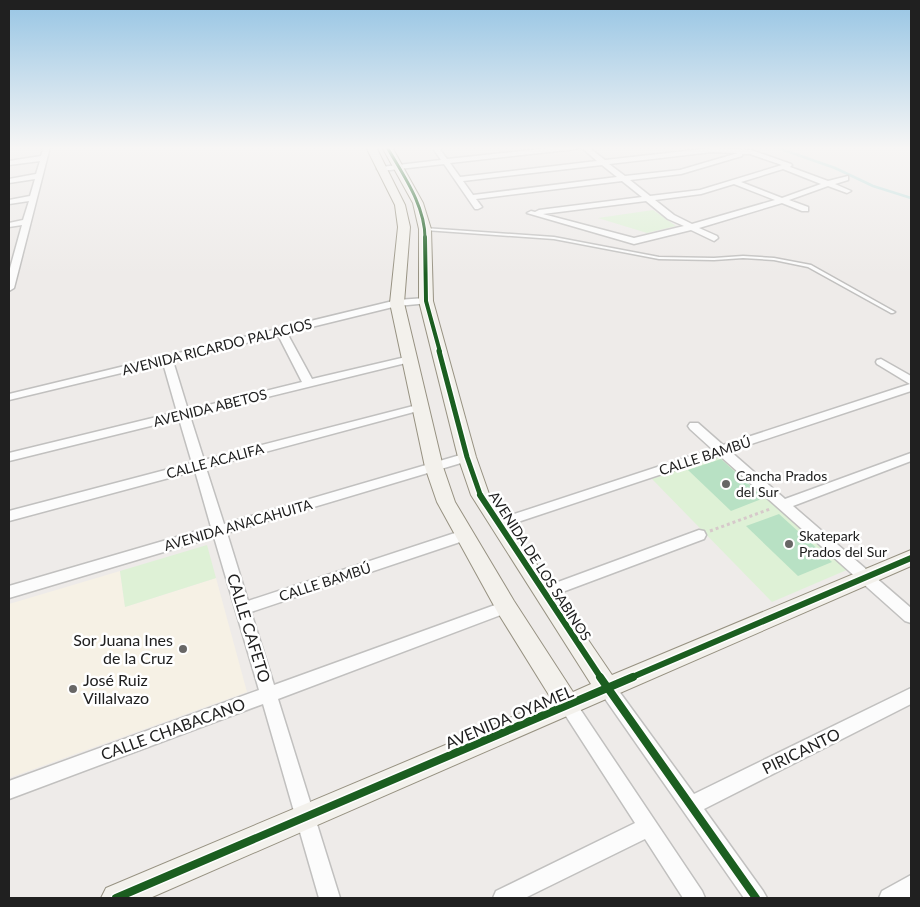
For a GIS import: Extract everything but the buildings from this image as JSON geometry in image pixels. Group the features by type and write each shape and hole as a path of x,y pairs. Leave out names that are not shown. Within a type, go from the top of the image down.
{"street":[{"path":"9,288 10,278 35,189"},
{"name":"AVENIDA DE LOS SABINOS","path":"395,189 400,205 412,279 426,301 467,457 480,495 607,688 756,898"},
{"name":"AVENIDA DE LOS SABINOS","path":"407,189 418,203 425,229 412,279 397,303 434,467 446,502 506,606 568,705 695,898"},
{"path":"466,189 478,206"},
{"path":"471,197 532,189"},
{"path":"636,189 671,217 714,238"},
{"path":"710,189 531,213 634,241 692,227 813,189"},
{"path":"755,189 805,209"},
{"path":"842,189 847,191"},
{"path":"9,202 33,198"},
{"path":"9,225 27,222"},
{"path":"9,250 20,248"},
{"name":"AVENIDA RICARDO PALACIOS","path":"9,397 397,303 426,301"},
{"path":"281,331 309,384"},
{"name":"CALLE CAFETO","path":"167,358 330,898"},
{"name":"AVENIDA ABETOS","path":"9,456 410,359"},
{"path":"881,362 911,381"},
{"name":"CALLE BAMBÚ","path":"498,524 911,387"},
{"name":"CALLE ACALIFA","path":"9,516 421,407"},
{"path":"694,426 911,616"},
{"name":"AVENIDA ANACAHUITA","path":"9,592 467,457"},
{"path":"784,504 911,457"},
{"name":"CALLE BAMBÚ","path":"243,609 464,535"},
{"path":"544,593 699,536"},
{"name":"AVENIDA OYAMEL","path":"116,898 911,558"},
{"name":"CALLE CHABACANO","path":"9,790 506,606"},
{"name":"PIRICANTO","path":"690,806 911,696"},
{"path":"503,898 648,827"},
{"path":"889,898 911,885"}],"lane":[{"path":"425,229 554,238 659,258 714,259 743,257 774,259 808,266 893,312"}],"path":[{"path":"699,536 784,504"}],"shaded area":[{"name":"José Ruiz Villalvazo","path":"120,571 125,607 216,578 247,692 9,778 9,604"}],"green space":[{"path":"653,210 676,226 647,233 598,218"},
{"path":"722,455 849,569 772,602 652,479"},
{"name":"Cancha Prados del Sur","path":"721,459 764,498 731,511 688,470"},
{"name":"Skatepark Prados del Sur","path":"779,514 832,562 798,576 746,526"},
{"path":"207,545 216,578 125,607 120,571"}],"waterway":[{"path":"884,189 911,198"}],"cycle path":[{"path":"410,189 418,203 425,229 426,301 467,457 480,495 607,688 756,898"},
{"path":"116,898 911,558"}],"place":[{"name":"Cancha Prados del Sur","path":"726,484"},
{"name":"Skatepark Prados del Sur","path":"789,544"},
{"name":"Sor Juana Ines de la Cruz","path":"183,649"},
{"name":"José Ruiz Villalvazo","path":"73,689"}]}
